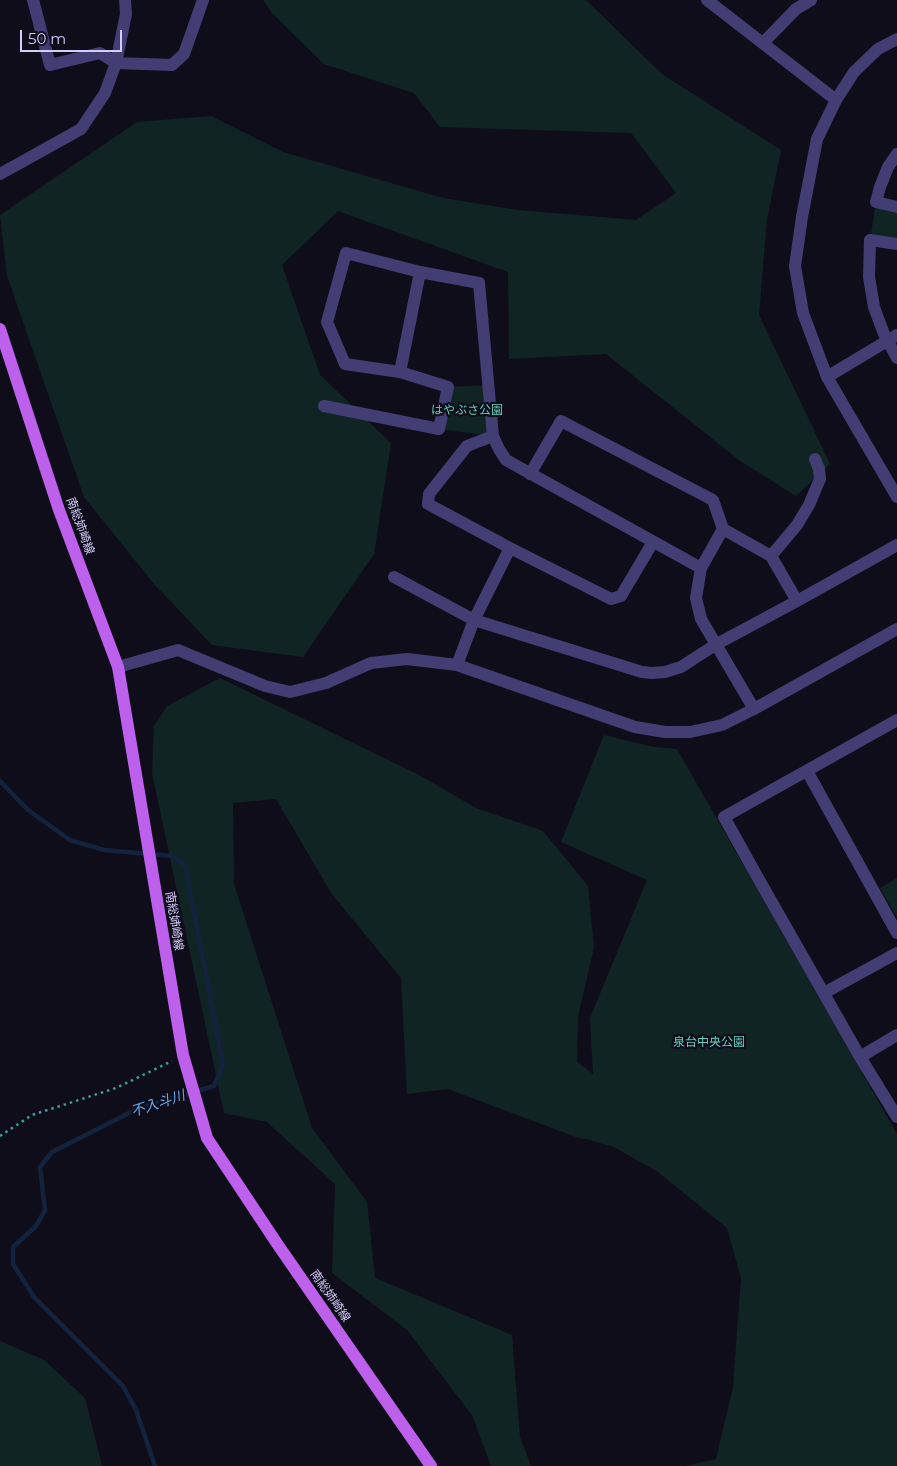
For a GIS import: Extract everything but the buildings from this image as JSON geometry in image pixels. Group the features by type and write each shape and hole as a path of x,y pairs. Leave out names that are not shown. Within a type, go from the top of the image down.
{"main road":[{"name":"南総姉崎線","path":"0,329 59,510 118,667 183,1056 207,1138 278,1245 432,1466"}],"street":[{"path":"33,0 50,65 100,53 116,63 172,65 184,54 203,0"},
{"path":"0,174 81,129 106,93 116,63 126,14 125,0"},
{"path":"707,0 836,100"},
{"path":"763,43 796,8 811,0"},
{"path":"897,40 878,49 854,72 836,100 817,139 795,266 803,313 827,377 897,497"},
{"path":"897,154 888,167 876,202 897,207"},
{"path":"897,244 870,240 869,277 874,307 892,338 897,358"},
{"path":"324,406 439,429 448,387 400,372 345,364 327,322 346,253 420,272 479,283 493,436 506,460 701,568"},
{"path":"400,372 420,272"},
{"path":"827,377 892,338"},
{"path":"530,474 561,421 714,500 723,529 771,556 797,601"},
{"path":"493,436 467,446 429,494 428,504 612,599 621,596 653,542"},
{"path":"771,556 797,525 809,505 820,479 820,469 815,459"},
{"path":"723,529 701,568 696,598 701,619 754,709"},
{"path":"394,577 474,620 642,672 665,672 681,667 715,644 797,601 897,544"},
{"path":"457,666 474,620 510,548"},
{"path":"118,667 178,650 265,686 290,692 326,683 371,663 408,659 457,666 635,727 665,732 690,732 722,725 897,629"},
{"path":"897,720 724,817 860,1057 897,1117"},
{"path":"807,771 897,933"},
{"path":"824,993 897,953"},
{"path":"860,1057 897,1035"}],"path":[{"path":"0,1136 32,1115 116,1088 183,1056"}],"green space":[{"path":"263,0 586,0 662,74 781,150 767,219 759,315 830,464 796,496 739,460 606,354 509,359 508,272 338,211 282,265 320,375 391,443 374,554 303,657 212,645 154,584 84,497 7,276 0,215 137,122 211,116 283,152 443,198 518,210 636,220 676,193 631,133 440,127 414,93 324,64 272,13"},
{"path":"876,202 897,207 897,244 870,240"},
{"name":"はやぶさ公園","path":"489,385 493,436 439,429 448,387"},
{"name":"泉台中央公園","path":"220,678 419,775 476,808 543,831 588,886 594,948 578,1016 577,1062 593,1074 590,1018 647,880 561,842 604,735 654,747 677,749 897,1134 897,1466 685,1466 716,1459 733,1387 741,1278 727,1228 658,1172 614,1147 576,1137 448,1089 407,1094 401,978 331,893 276,799 233,803 234,884 312,1128 367,1202 375,1278 512,1335 520,1437 531,1466 491,1466 472,1415 407,1330 332,1273 335,1184 267,1122 224,1113 152,773 154,726 167,706"},
{"path":"897,878 897,918 880,888"},
{"path":"0,1341 44,1360 85,1398 102,1466 0,1466"}],"waterway":[{"name":"不入斗川","path":"0,781 28,810 70,840 104,850 172,856 185,865 223,1065 214,1086 139,1108 52,1152 40,1167 45,1210 36,1226 13,1247 13,1264 34,1297 123,1386 136,1410 155,1466"}]}
